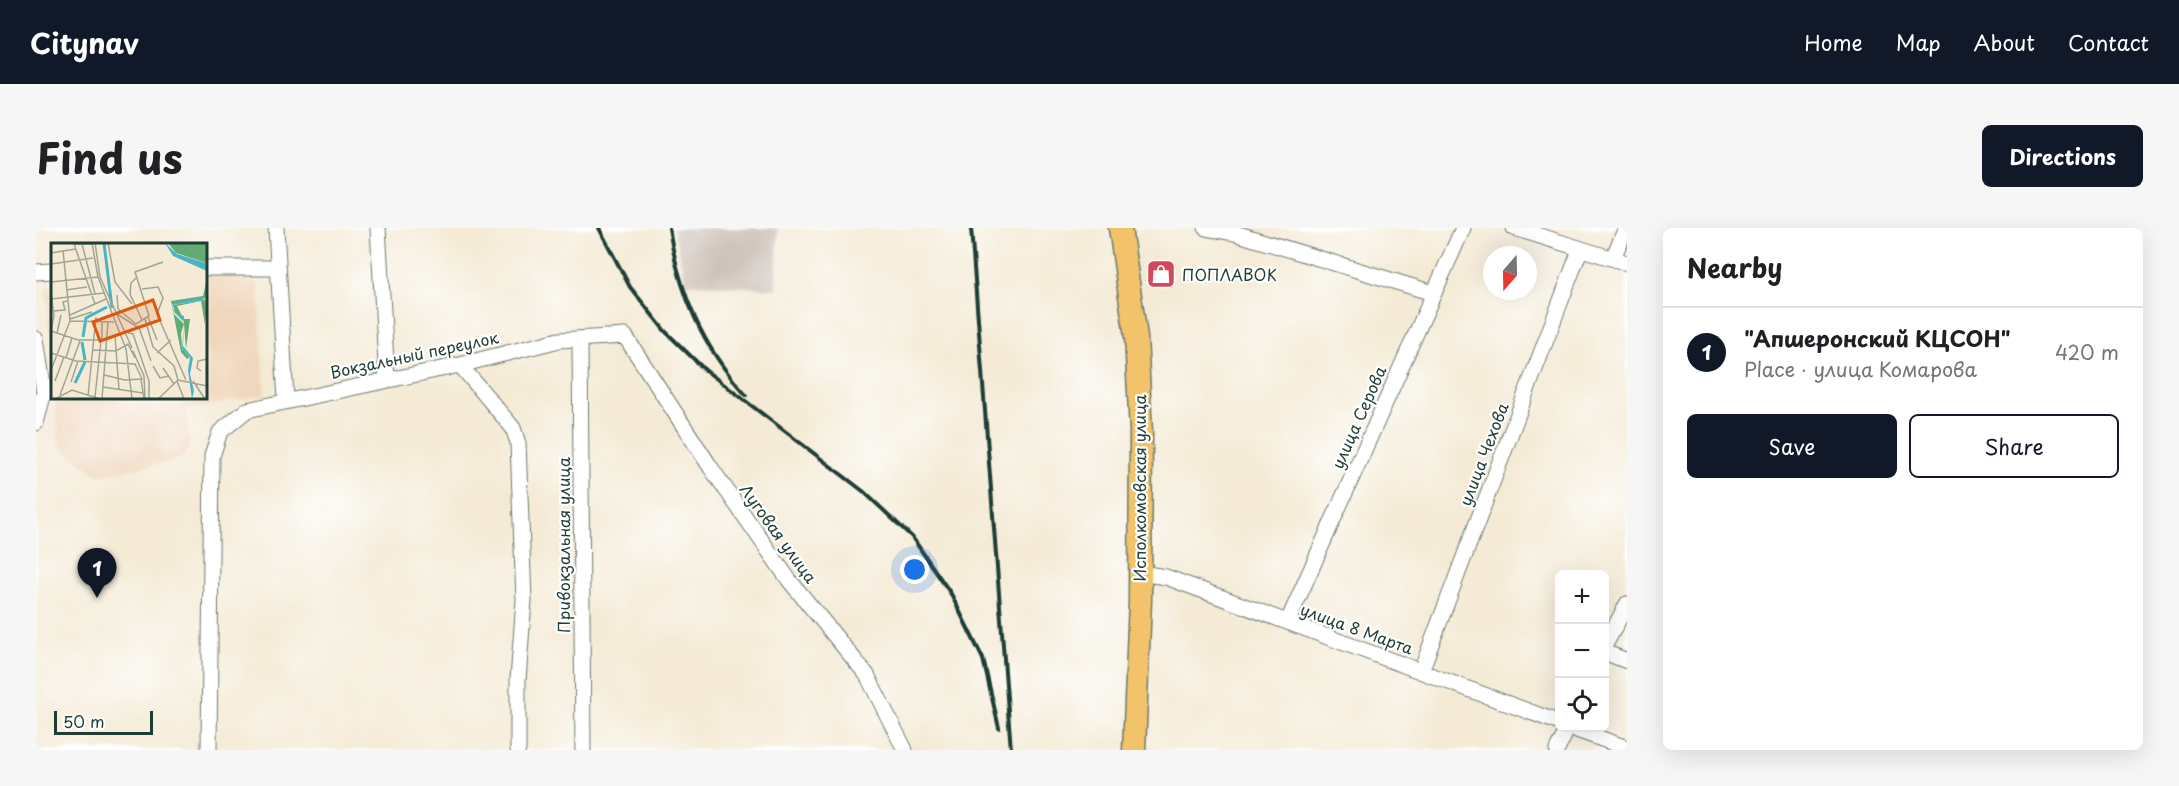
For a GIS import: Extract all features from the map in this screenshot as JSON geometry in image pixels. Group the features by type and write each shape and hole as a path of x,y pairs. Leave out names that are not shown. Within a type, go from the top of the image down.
{"main road":[{"name":"Исполкомовская улица","path":"1120,228 1136,337 1141,432 1140,573 1134,750"}],"street":[{"path":"276,228 286,400"},
{"path":"378,228 387,379"},
{"path":"1206,228 1235,231 1433,293"},
{"name":"улица Серова","path":"1288,621 1463,228"},
{"path":"1514,228 1580,250 1620,260 1626,228"},
{"name":"улица Чехова","path":"1421,670 1580,250"},
{"path":"207,268 278,268"},
{"path":"36,272 51,271"},
{"name":"Вокзальный переулок","path":"209,750 212,456 220,432 247,410 286,400 460,365 559,340 625,336"},
{"name":"Луговая улица","path":"625,336 711,468 789,580 867,675 905,750"},
{"path":"36,339 44,392 36,423"},
{"name":"Привокзальная улица","path":"580,340 583,750"},
{"path":"460,365 513,428 518,443 524,600 518,680 518,750"},
{"name":"улица 8 Марта","path":"1140,573 1166,577 1555,721"},
{"path":"1609,639 1627,604"},
{"path":"1609,654 1627,661"},
{"path":"1557,750 1568,732"},
{"path":"1581,732 1627,748"}],"shaded area":[{"path":"674,228 778,228 776,289 685,283"},
{"path":"233,273 258,284 265,395 187,410 190,447 181,459 99,476 59,446 55,399 207,399 207,276"},
{"path":"51,286 51,355 46,288"}],"railway":[{"path":"599,228 630,287 665,331 705,370 863,491 912,537 951,594 983,659 999,728"},
{"path":"669,228 679,274 695,318 717,358 746,395"},
{"path":"971,228 1011,750"}],"place":[{"name":"ПОПЛАВОК","path":"1161,274"},
{"name":"\"Апшеронский КЦСОН\"","path":"97,598"}]}
